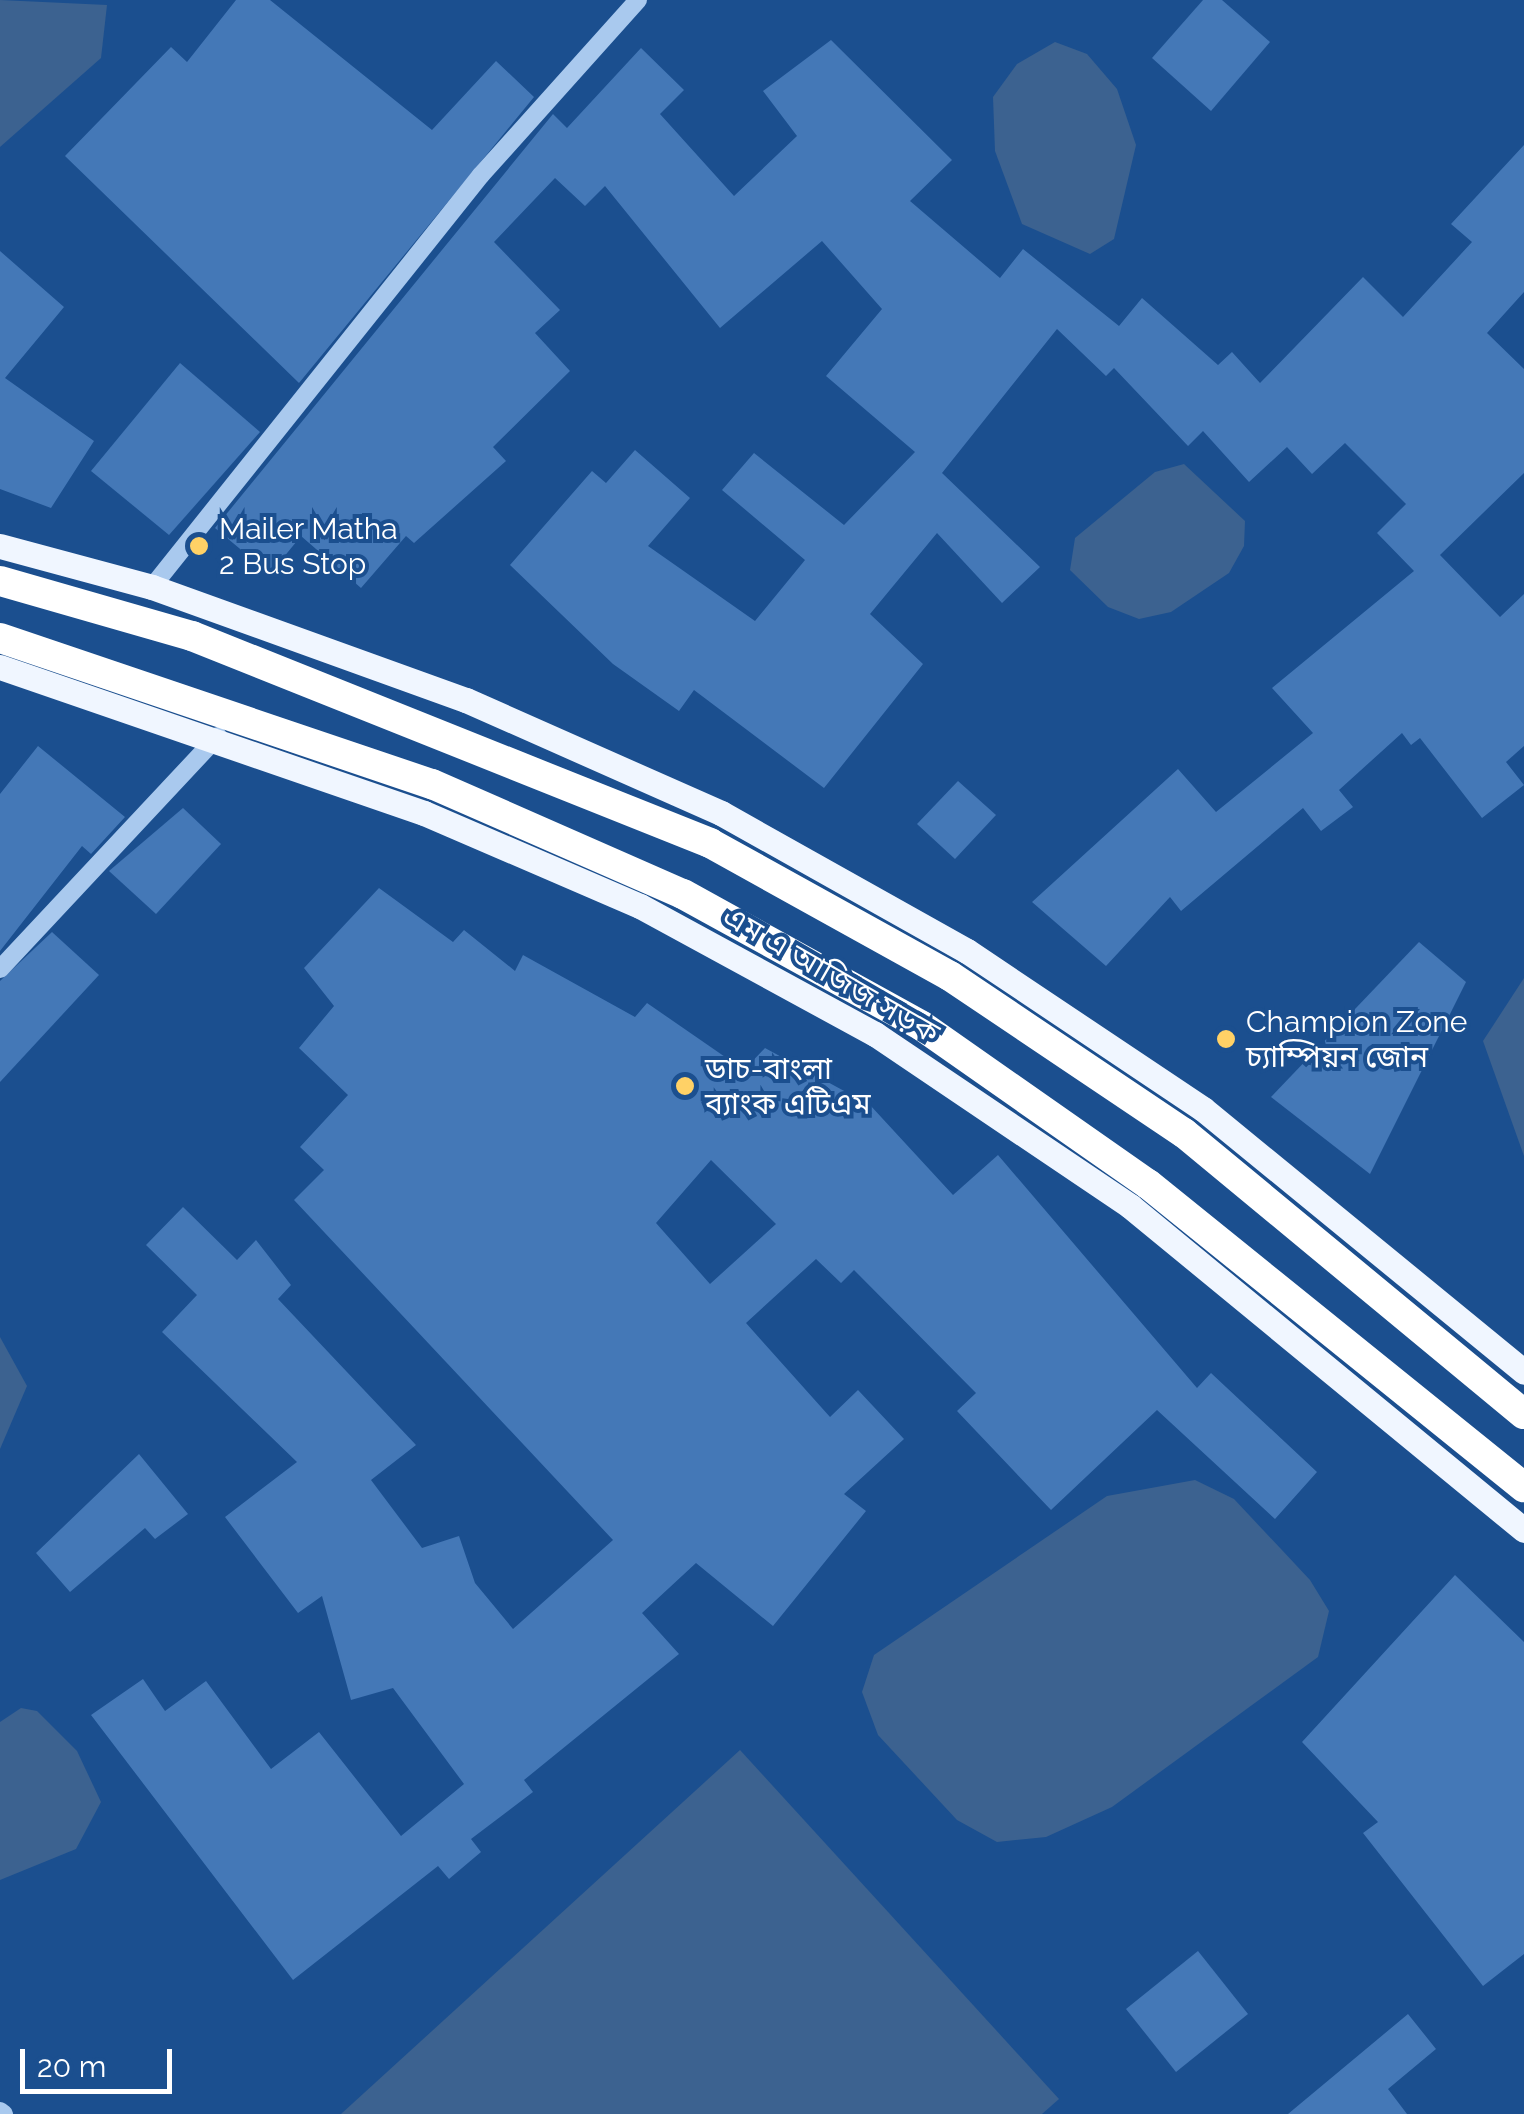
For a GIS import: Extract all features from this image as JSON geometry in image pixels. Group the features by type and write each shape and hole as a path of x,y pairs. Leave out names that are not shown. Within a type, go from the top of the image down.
{"highway":[{"path":"0,581 192,636 710,843 950,976 1184,1133 1524,1414"},
{"path":"0,638 432,784 684,894 837,978 922,1026 1148,1184 1524,1486"}],"main road":[{"path":"0,546 152,587 466,700 703,805 967,951 1203,1109 1524,1372"},
{"name":"এম এ আজিজ সড়ক","path":"0,667 218,736 640,906 875,1034 1130,1206 1524,1530"}],"street":[{"path":"152,587 482,175 638,0"},
{"path":"0,969 218,736"}],"water":[{"path":"0,0 107,5 101,58 0,147"},
{"path":"1055,42 1087,54 1117,89 1136,145 1114,239 1090,254 1022,224 995,151 993,97 1017,64"},
{"path":"1184,464 1245,521 1244,546 1229,573 1171,612 1139,619 1108,607 1070,570 1075,538 1155,472"},
{"path":"1524,978 1524,1156 1483,1041"},
{"path":"0,1337 27,1386 0,1449"},
{"path":"1195,1480 1234,1499 1310,1580 1329,1611 1318,1657 1112,1807 1046,1837 997,1842 957,1820 878,1735 862,1692 874,1655 1107,1496"},
{"path":"21,1708 37,1711 77,1751 101,1802 76,1849 0,1880 0,1722"},
{"path":"740,1750 1059,2099 1042,2114 341,2114"}],"building":[{"path":"236,0 270,0 432,130 496,61 534,97 299,383 65,156 171,47 187,62"},
{"path":"1203,0 1222,0 1270,42 1211,111 1152,58"},
{"path":"831,40 952,160 910,201 1000,278 1023,249 1119,326 1142,298 1218,365 1232,352 1260,383 1363,277 1403,317 1472,242 1451,224 1524,145 1524,292 1487,333 1524,369 1524,473 1440,555 1500,617 1524,594 1524,746 1506,762 1524,785 1482,818 1420,738 1411,745 1402,733 1339,790 1353,807 1321,831 1303,808 1181,911 1170,897 1106,966 1032,902 1178,769 1216,812 1313,733 1272,688 1414,571 1377,533 1406,504 1345,443 1312,474 1287,447 1249,482 1203,431 1188,446 1114,368 1106,376 1057,329 942,473 1040,567 1002,603 937,533 870,614 923,664 824,788 694,690 679,711 613,664 510,565 592,471 606,483 635,450 690,498 648,546 755,621 805,560 722,490 754,453 844,525 915,452 826,376 882,309 822,241 720,328 605,186 585,206 555,178 494,242 560,310 535,333 570,371 493,447 506,461 414,543 406,536 361,588 301,536 270,574 215,528 553,114 567,128 641,48 684,90 660,114 734,196 797,136 763,91"},
{"path":"0,251 64,307 5,378 94,441 51,508 0,489"},
{"path":"180,363 260,432 169,535 91,471"},
{"path":"38,746 125,817 91,854 82,846 0,951 0,794"},
{"path":"958,781 996,815 955,859 917,824"},
{"path":"183,808 221,844 156,914 109,871"},
{"path":"379,888 453,942 464,930 515,971 523,955 635,1017 647,1003 744,1070 765,1048 870,1105 953,1195 998,1155 1197,1388 1211,1373 1317,1472 1275,1519 1157,1410 1051,1510 957,1411 976,1393 854,1270 841,1283 816,1259 746,1323 830,1417 858,1390 904,1439 844,1494 866,1511 773,1626 696,1563 642,1613 679,1654 524,1780 533,1792 471,1839 481,1852 449,1879 438,1866 293,1980 91,1715 143,1679 165,1711 206,1681 271,1769 319,1732 401,1836 464,1784 393,1688 351,1700 322,1596 298,1613 225,1517 297,1462 162,1332 197,1295 146,1245 183,1207 237,1260 256,1240 291,1285 278,1299 416,1445 371,1480 422,1548 459,1536 475,1583 513,1629 613,1540 294,1200 324,1170 300,1147 348,1095 299,1048 334,1006 304,968","holes":["711,1160 776,1224 710,1284 656,1223"]},
{"path":"52,932 99,975 0,1082 0,981"},
{"path":"1419,942 1466,982 1370,1174 1271,1097"},
{"path":"139,1454 188,1514 155,1539 145,1528 70,1592 36,1553"},
{"path":"1455,1575 1524,1642 1524,1954 1483,1986 1363,1833 1378,1822 1302,1742"},
{"path":"1198,1951 1248,2014 1176,2072 1126,2009"},
{"path":"1408,2014 1436,2049 1388,2089 1407,2114 1288,2114"}],"place":[{"name":"Mailer Matha 2 Bus Stop","path":"199,546"},
{"name":"Champion Zone চ্যাম্পিয়ন জোন","path":"1226,1039"},
{"name":"ডাচ-বাংলা ব্যাংক এটিএম","path":"685,1086"}]}
